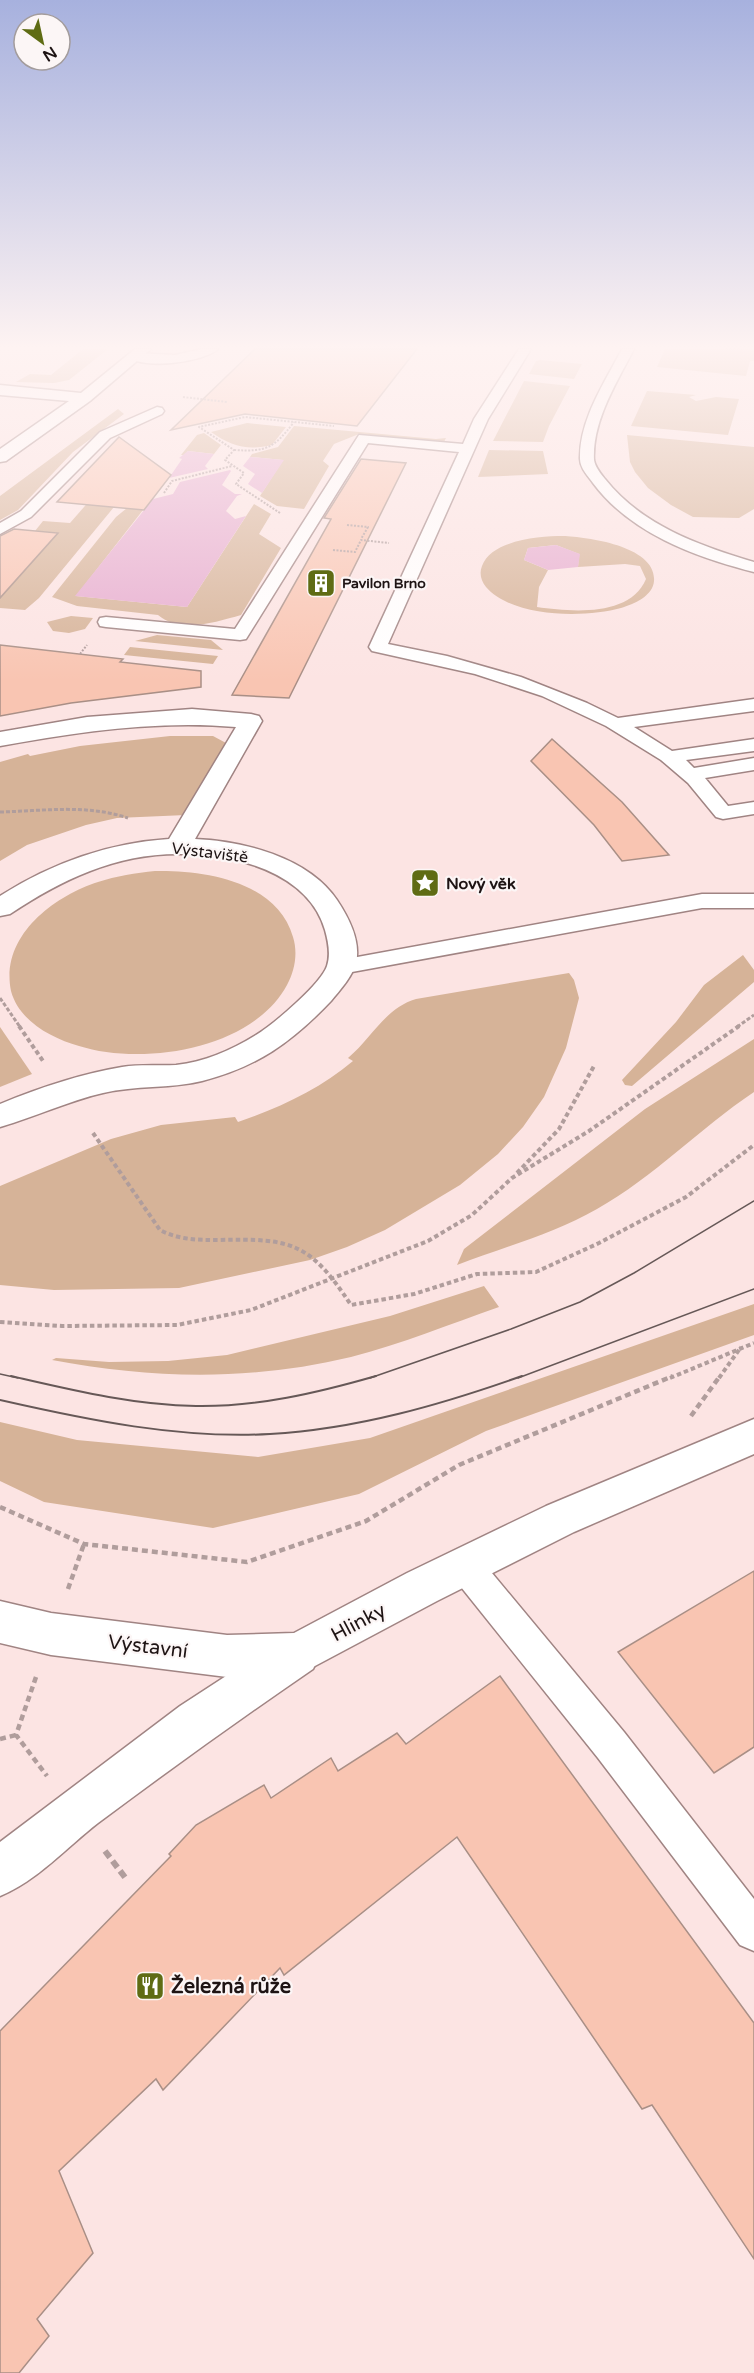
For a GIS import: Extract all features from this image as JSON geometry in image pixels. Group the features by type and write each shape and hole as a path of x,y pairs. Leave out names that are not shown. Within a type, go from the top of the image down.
{"street":[{"path":"0,739 87,724 192,716 251,721 178,846"},
{"name":"Výstaviště","path":"0,909 59,872 99,857 136,850 178,846 231,851 261,859 290,872 315,890 332,914 342,939 340,967"},
{"path":"0,1116 64,1091 124,1077 185,1074 226,1063 261,1046 288,1028 327,987 340,967"},
{"name":"Hlinky","path":"0,1872 75,1812 196,1722 298,1654 560,1519 754,1436"},
{"name":"Výstavní","path":"0,1622 9,1626 51,1634 227,1656 298,1654"}],"lane":[{"path":"0,529 26,514 80,460"},
{"path":"106,622 240,635 350,460"},
{"path":"462,460 378,647 435,658 491,673 563,699 616,724 668,757 691,774 723,813 754,808"},
{"path":"587,460 604,491 630,513 660,531 724,558 754,567"},
{"path":"616,724 754,705"},
{"path":"668,757 754,745"},
{"path":"691,774 754,764"},
{"path":"340,967 702,901 754,901"},
{"path":"465,1566 611,1745 754,1931"}],"path":[{"path":"225,460 244,473 236,484 305,531"},
{"path":"164,493 172,481 233,465"},
{"path":"372,541 388,543"},
{"path":"80,654 87,646"},
{"path":"0,812 79,810 120,814 130,819"},
{"path":"0,998 64,1091"},
{"path":"512,1178 589,1131 754,1015"},
{"path":"0,1322 62,1326 177,1325 251,1310 428,1240 472,1215 512,1178 559,1129 594,1066"},
{"path":"93,1132 160,1230 167,1236 184,1240 261,1239 284,1243 305,1251 317,1260 351,1305 414,1294 477,1274 536,1272 599,1243 686,1197 754,1145"},
{"path":"0,1507 84,1544 247,1562 366,1521 459,1465 754,1343"},
{"path":"16,1735 84,1544"},
{"path":"0,1739 16,1735"},
{"path":"16,1735 127,1880"}],"shaded area":[{"path":"49,460 66,460 18,510 0,520 0,496"},
{"path":"181,460 210,460 205,466 208,469 169,478"},
{"path":"248,460 284,460 262,493 248,484 255,474 243,466"},
{"path":"280,460 324,460 329,466 304,509 277,506 260,496 283,460"},
{"path":"485,460 545,460 548,474 478,477"},
{"path":"630,460 754,460 754,509 739,518 693,517 671,505 648,488"},
{"path":"230,470 222,485 235,494 242,494 237,496 226,511 235,519 246,516 187,607 75,596 153,499 173,494 180,482"},
{"path":"91,499 114,507 39,598 25,610 0,608 0,592 57,533 35,531 43,521 70,523"},
{"path":"254,504 271,514 259,534 281,548 241,615 210,623 187,625 167,621 158,615 77,606 52,597 116,517 127,508 143,510 76,596 187,607"},
{"path":"553,536 603,541 633,552 644,559 652,569 653,586 642,599 626,606 606,611 570,614 531,610 513,605 498,597 484,585 481,569 487,557 495,550 517,541","holes":["556,545 579,554 578,567 625,564 640,566 646,579 638,591 627,600 614,606 583,610 537,607 539,587 548,570 524,560 528,548"]},
{"path":"556,545 580,554 578,567 548,570 524,560 528,548"},
{"path":"71,616 93,618 85,629 69,633 53,631 47,622"},
{"path":"157,635 211,640 223,650 135,641"},
{"path":"130,647 218,656 213,664 124,655"},
{"path":"170,736 213,736 226,743 226,747 186,815 117,818 86,825 27,845 0,861 0,762 28,754 30,756 80,746"},
{"path":"155,871 195,873 216,877 255,891 272,903 284,918 293,937 295,961 287,985 271,1007 249,1025 222,1038 194,1047 163,1053 105,1052 68,1043 38,1027 15,1002 11,991 10,971 13,953 33,922 63,898 81,889 112,878"},
{"path":"743,955 754,970 754,982 632,1086 625,1085 622,1080 676,1022 704,985"},
{"path":"569,973 574,980 579,998 566,1048 544,1097 523,1127 498,1154 460,1185 385,1230 310,1260 179,1288 54,1290 0,1285 0,1186 111,1139 161,1125 235,1117 238,1122 284,1104 313,1089 353,1061 348,1058 387,1016 405,1003 416,999"},
{"path":"0,1027 32,1074 0,1087"},
{"path":"754,1039 754,1092 638,1182 597,1209 563,1226 457,1265 464,1249 645,1109"},
{"path":"484,1286 499,1307 389,1346 314,1365 239,1374 202,1375 127,1371 52,1360 56,1358 109,1362 168,1361 227,1355 390,1316"},
{"path":"754,1304 754,1335 486,1431 359,1494 213,1528 44,1502 0,1481 0,1422 77,1440 258,1457 370,1438"}],"building":[{"path":"97,460 150,460 171,475 144,510 57,502"},
{"path":"361,460 406,463 289,698 232,695 331,519 324,518"},
{"path":"14,529 58,533 0,598 0,536"},
{"path":"0,645 123,659 120,662 201,671 201,687 71,703 0,716"},
{"path":"552,739 622,802 669,855 622,861 594,825 531,761"},
{"path":"754,1571 754,1747 714,1773 618,1652"},
{"path":"500,1676 754,2023 754,2259 652,2105 642,2109 457,1837 284,1975 280,1968 163,2090 156,2079 59,2171 93,2253 37,2319 49,2336 19,2373 0,2373 0,2031 171,1856 169,1854 196,1825 264,1785 271,1798 331,1758 338,1771 397,1733 406,1744"}],"tram line":[{"path":"375,1376 511,1329 580,1302 634,1273 754,1201"},
{"path":"518,1378 754,1289"},
{"path":"0,1374 18,1378"},
{"path":"11,1376 126,1400 196,1406 242,1404 287,1398 375,1376"},
{"path":"370,1378 375,1376"},
{"path":"0,1400 100,1421 168,1431 202,1434 270,1434 335,1427 398,1414 460,1397 522,1376"}],"place":[{"name":"Pavilon Brno","path":"321,583"},
{"name":"Nový věk","path":"425,883"},
{"name":"Železná růže","path":"150,1986"}]}
